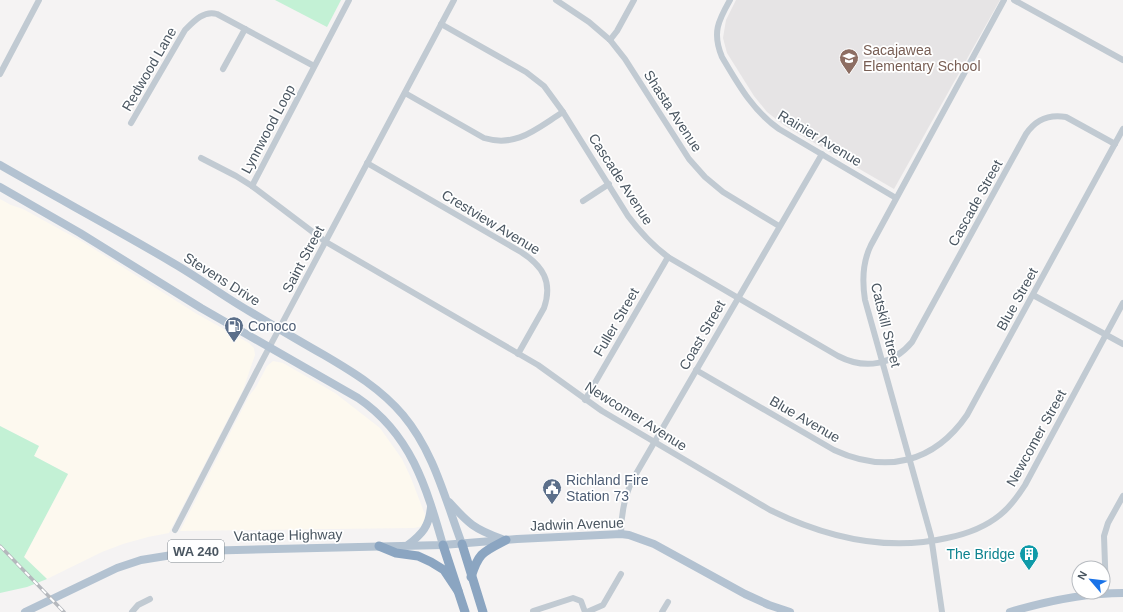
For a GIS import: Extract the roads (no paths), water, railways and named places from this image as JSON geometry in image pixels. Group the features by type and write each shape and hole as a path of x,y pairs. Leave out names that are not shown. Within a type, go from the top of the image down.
{"highway":[{"path":"471,577 476,561 480,555 506,540"},
{"path":"462,544 482,612"},
{"path":"444,545 458,591"},
{"name":"WA 240","path":"379,546 396,552 418,556 444,570 458,591 465,612"}],"main road":[{"name":"Stevens Drive","path":"0,165 172,262 279,329 364,379 393,404 411,425 426,449 438,475 462,544"},
{"path":"0,187 80,233 201,308 358,398 380,415 394,430 422,478 444,545"},
{"path":"446,498 470,525 484,533 506,540"},
{"path":"408,545 420,536 426,528 431,507"},
{"name":"Jadwin Avenue","path":"444,545 506,540 621,534 629,535 654,544 745,594 764,603 790,612"},
{"name":"Vantage Highway","path":"25,612 117,568 141,560 163,556 209,550 444,545"},
{"path":"1111,593 1123,593"},
{"path":"1010,612 1071,597"}],"street":[{"path":"0,74 39,0"},
{"name":"Lynnwood Loop","path":"326,242 252,186 349,0"},
{"name":"Saint Street","path":"175,530 269,347 454,0"},
{"name":"Shasta Avenue","path":"556,0 589,22 610,40 625,60 689,159 705,177 723,192 779,226"},
{"path":"610,40 617,31 634,0"},
{"name":"Rainier Avenue","path":"730,0 718,23 717,40 722,57 753,106 771,123 896,198"},
{"name":"Catskill Street","path":"942,612 932,541 865,300 863,272 868,251 1004,0"},
{"path":"1014,0 1123,60"},
{"name":"Redwood Lane","path":"131,123 185,30 196,20 208,13 213,13 245,29 314,66"},
{"name":"Cascade Avenue","path":"441,24 526,72 544,86 563,112 640,232 650,243 668,257 847,361 867,364 883,362"},
{"path":"223,69 245,29"},
{"path":"404,93 484,138 495,141 506,141 521,138 563,112"},
{"name":"Cascade Street","path":"883,362 896,357 905,351 912,342 1030,127 1043,118 1058,116 1066,117 1115,144"},
{"name":"Blue Street","path":"909,459 926,453 940,444 961,424 972,407 1123,129"},
{"name":"Coast Street","path":"621,534 621,521 625,497 633,480 822,154"},
{"path":"201,158 252,186"},
{"name":"Crestview Avenue","path":"367,163 521,252 538,265 543,272 546,281 546,301 544,308 518,354"},
{"path":"584,201 609,184"},
{"name":"Newcomer Avenue","path":"326,242 518,354 544,370 602,411 770,510 806,526 842,537 876,542 913,543 932,541"},
{"name":"Fuller Street","path":"585,400 668,257"},
{"path":"1033,295 1123,344"},
{"name":"Newcomer Street","path":"932,541 967,534 975,530 996,519 1014,500 1025,485 1123,303"},
{"name":"Blue Avenue","path":"696,370 846,456 876,463 890,463 909,459"},
{"path":"1105,560 1104,536 1108,523 1123,496"},
{"path":"533,611 573,598 581,601 586,612 603,605 621,574"},
{"path":"132,612 138,605 150,599"},
{"path":"662,612 668,602"}],"railway":[{"path":"0,546 64,612"}],"place":[{"name":"Sacajawea Elementary School","path":"849,75"},
{"name":"Conoco","path":"234,343"},
{"name":"Richland Fire Station 73","path":"552,505"},
{"name":"The Bridge","path":"1029,571"}]}
